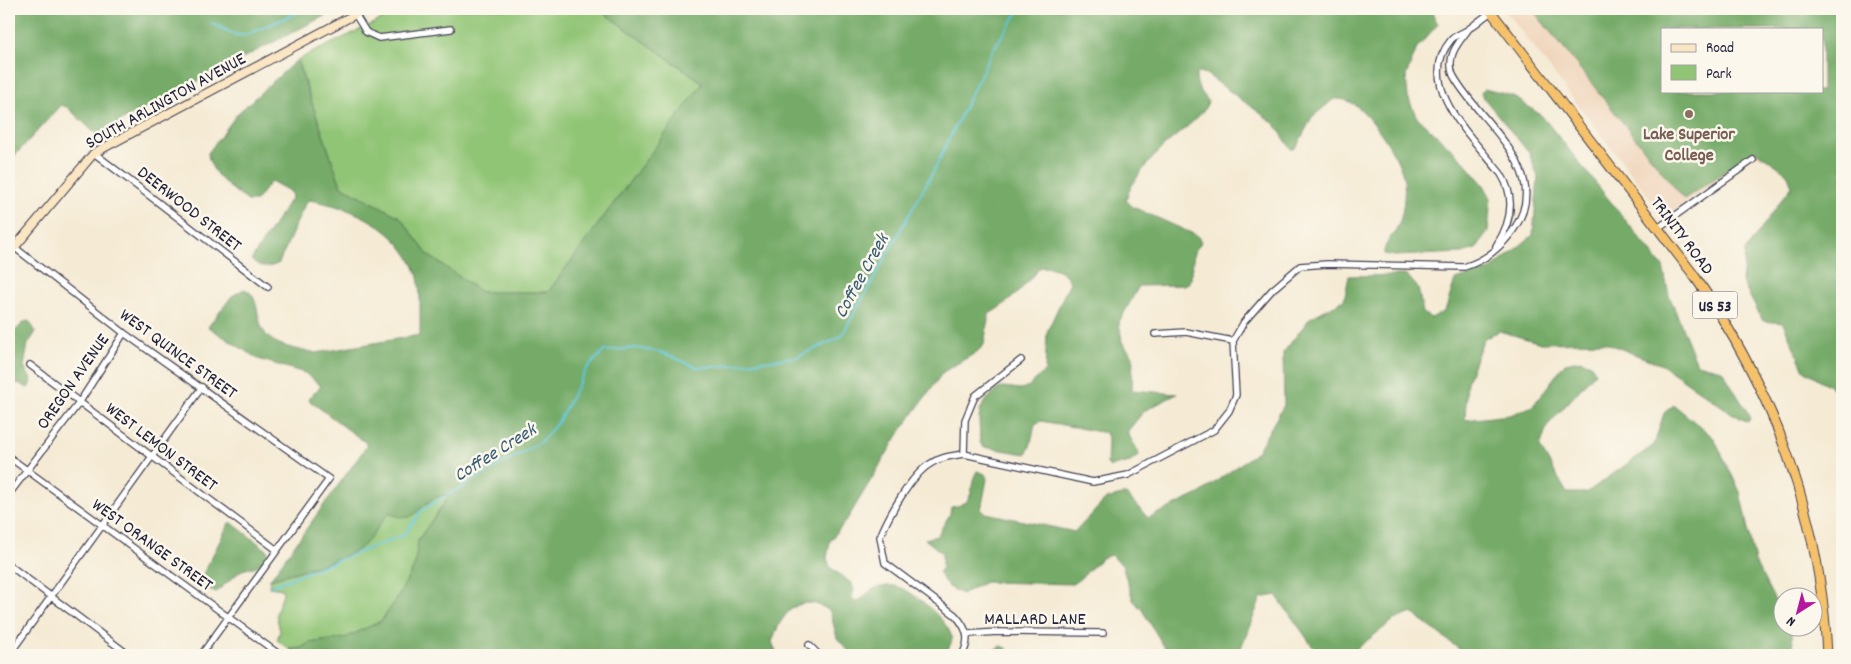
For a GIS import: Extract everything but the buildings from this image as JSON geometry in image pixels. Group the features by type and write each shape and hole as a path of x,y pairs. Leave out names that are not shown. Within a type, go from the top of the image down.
{"highway":[{"name":"TRINITY ROAD","path":"1490,10 1693,274 1729,328 1756,377 1780,432 1796,477 1814,547 1825,615 1827,655"}],"main road":[{"name":"SOUTH ARLINGTON AVENUE","path":"9,254 12,245 94,153 365,9"}],"street":[{"path":"962,655 966,647 968,634 963,624 955,615 885,563 880,537 904,495 929,464 946,457 964,454 1093,482 1128,476 1214,430 1230,411 1236,395 1233,341 1244,322 1272,290 1300,266 1327,264 1454,268 1476,263 1508,237 1519,221 1525,203 1526,187 1518,163 1453,75 1450,65 1452,54 1468,30 1490,10"},
{"path":"355,14 366,32 379,38 451,29"},
{"path":"1468,30 1453,38 1447,46 1440,62 1439,82 1446,102 1501,174 1508,187 1509,219 1504,233 1490,253"},
{"name":"DEERWOOD STREET","path":"94,153 268,287"},
{"path":"1658,228 1753,160"},
{"name":"WEST QUINCE STREET","path":"12,245 124,333 329,479 277,550"},
{"path":"1155,334 1186,332 1233,341"},
{"name":"OREGON AVENUE","path":"9,494 79,403 124,333"},
{"path":"964,454 965,420 975,396 1021,360"},
{"name":"WEST LEMON STREET","path":"30,365 277,550"},
{"path":"10,655 202,387"},
{"name":"WEST ORANGE STREET","path":"9,457 280,655"},
{"path":"201,655 277,550"},
{"path":"9,565 129,655"},
{"name":"MALLARD LANE","path":"968,634 998,632 1103,633"},
{"path":"809,645 819,655"}],"shaded area":[{"name":"Lake Superior College","path":"1504,9 1842,9 1823,28 1661,28 1661,92 1811,92 1762,158 1756,154 1676,210 1664,216"}],"green space":[{"path":"9,9 338,9 126,118 98,136 67,107 61,105 9,162"},
{"path":"403,9 598,9 703,83 548,292 481,292 428,255 400,217 341,186 297,60"},
{"path":"598,9 1129,9 1129,11 1134,9 1430,9 1438,24 1417,48 1406,76 1408,97 1416,116 1461,158 1484,185 1491,198 1488,231 1476,249 1462,253 1394,256 1384,254 1384,250 1401,216 1404,180 1400,166 1388,144 1362,111 1345,100 1334,99 1312,117 1297,146 1291,149 1275,124 1206,74 1200,72 1196,75 1196,79 1200,90 1208,101 1206,107 1149,162 1135,180 1126,200 1133,207 1198,236 1201,242 1194,253 1191,279 1187,285 1139,286 1119,322 1122,342 1133,356 1132,390 1177,394 1144,411 1127,432 1139,456 1130,462 1110,467 1107,464 1108,438 1106,433 1041,421 1035,424 1030,447 1026,454 983,447 980,442 979,418 981,408 988,398 996,390 1003,387 1021,389 1029,386 1045,371 1047,332 1070,282 1065,274 1057,269 1039,268 1017,294 989,314 984,345 977,352 943,372 898,435 848,518 830,541 827,558 830,567 851,583 854,589 852,598 857,602 872,589 879,587 894,586 905,590 930,608 945,624 952,640 944,655 852,655 837,638 830,611 819,605 809,603 800,604 793,608 780,622 772,642 777,655 405,655 392,649 373,655 298,655 289,649 301,648 309,643 345,638 381,621 395,602 415,565 418,540 450,495 446,494 433,499 409,517 389,513 371,537 358,550 320,565 270,579 366,447 366,443 310,401 309,398 321,386 305,373 258,359 208,327 232,296 244,289 250,292 254,298 259,320 266,334 272,340 287,347 316,353 420,335 418,279 409,258 387,232 358,214 326,203 309,200 305,204 279,263 268,267 255,263 251,260 292,197 291,192 271,181 256,201 248,201 217,175 208,153 238,113 297,60 341,186 400,217 428,255 481,292 548,292 703,83"},
{"path":"1532,9 1842,9 1842,394 1804,370 1783,323 1763,321 1742,282 1745,251 1792,186 1787,173 1756,151 1684,199"},
{"path":"1484,89 1513,96 1542,116 1663,267 1669,295 1697,364 1722,370 1751,418 1748,422 1733,414 1662,365 1604,342 1541,343 1499,331 1483,340 1467,382 1465,420 1510,415 1533,406 1565,363 1580,360 1591,364 1595,373 1547,426 1540,447 1567,493 1586,493 1654,445 1664,413 1674,405 1714,438 1740,492 1755,562 1774,599 1774,636 1792,636 1794,655 1467,655 1412,613 1394,620 1356,649 1318,654 1276,595 1261,598 1238,655 1169,655 1142,610 1133,600 1122,565 1111,555 1102,558 1074,584 985,582 962,594 948,587 939,573 942,567 942,553 925,539 937,536 950,514 951,507 960,505 969,498 977,471 985,474 987,479 981,510 986,513 1075,532 1106,499 1126,494 1148,518 1199,494 1257,452 1284,405 1283,353 1310,318 1344,300 1349,276 1407,275 1418,288 1423,313 1431,318 1445,311 1455,280 1490,270 1533,235 1538,177 1529,153 1481,93"},
{"path":"29,321 36,332 28,344 24,367 32,381 28,388 18,383 9,390 9,337 24,322"},
{"path":"448,494 450,495 418,540 415,565 395,602 381,621 345,638 309,643 301,648 289,649 277,640 280,631 276,614 283,593 282,589 269,587 270,579 321,565 348,555 365,544 389,513 410,517 426,503"},
{"path":"229,523 232,523 267,550 268,557 257,566 242,570 216,592 200,586 199,582"},
{"path":"1001,646 1007,648 1008,655 984,655"}],"waterway":[{"path":"211,23 236,35 246,35 306,9"},
{"name":"Coffee Creek","path":"271,586 404,535 422,510 541,442 558,422 587,368 604,351 636,348 664,353 696,367 712,367 797,357 841,337 933,172 992,51 1020,9"}],"place":[{"name":"Lake Superior College","path":"1689,114"}]}
